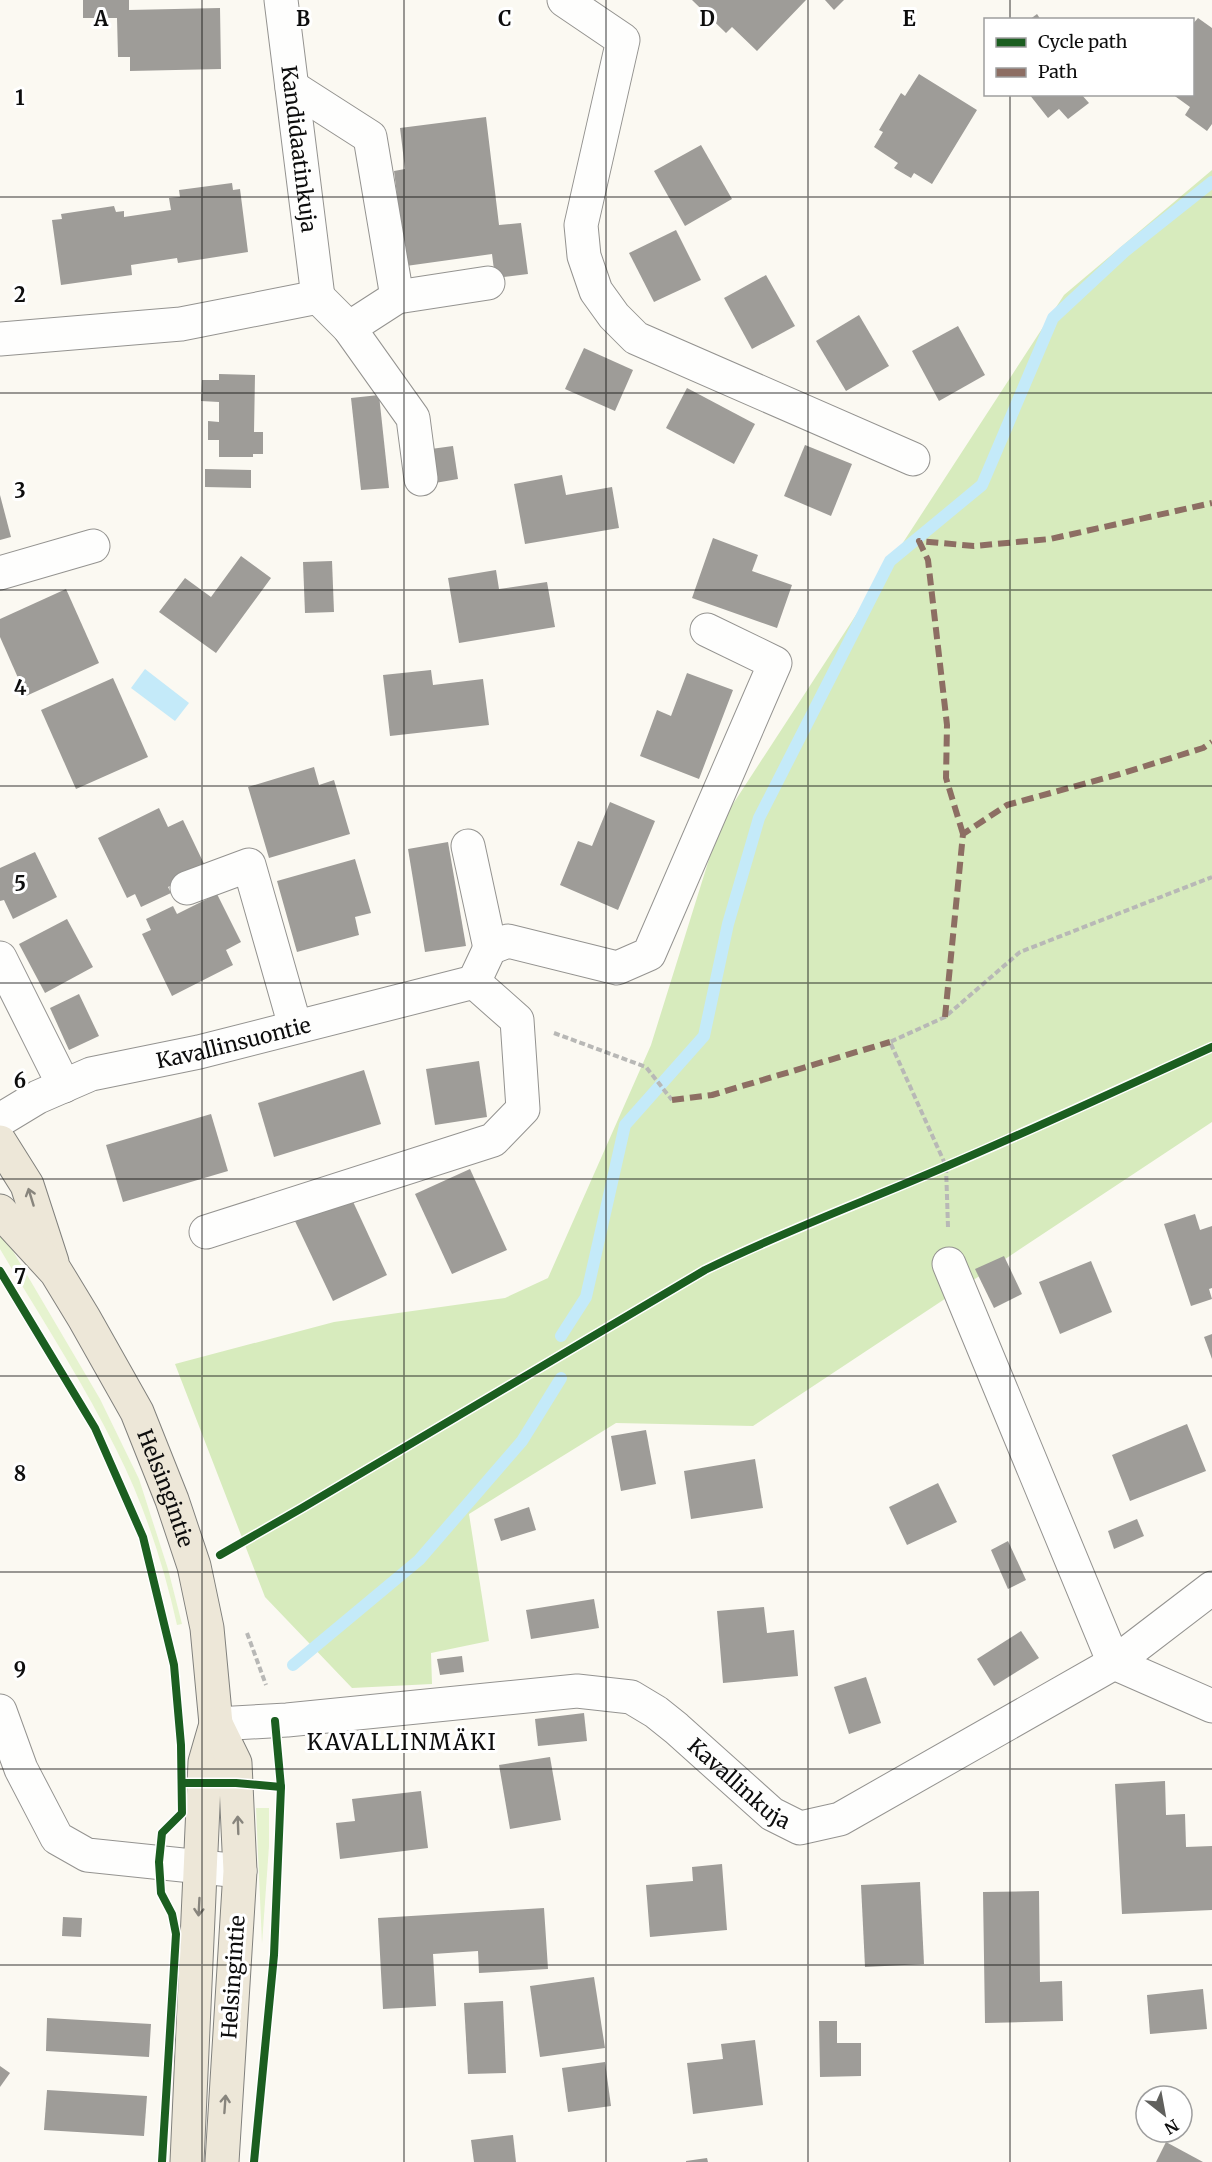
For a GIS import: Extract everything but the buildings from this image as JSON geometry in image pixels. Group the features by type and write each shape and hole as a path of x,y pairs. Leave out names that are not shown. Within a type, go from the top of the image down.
{"main road":[{"name":"Helsingintie","path":"0,1142 27,1185 56,1272 137,1413 172,1500 194,1566 207,1628 216,1724 206,1762 187,2162"},
{"name":"Helsingintie","path":"0,1211 56,1272"},
{"name":"Helsingintie","path":"216,1724 236,1763 240,1871 222,2162"}],"street":[{"name":"Kandidaatinkuja","path":"281,0 318,297"},
{"path":"564,0 623,40 581,225 584,256 596,291 614,316 636,338 913,459"},
{"path":"292,87 370,137 397,297"},
{"path":"349,328 397,297 488,283"},
{"path":"0,339 181,324 318,297 349,328 413,418 421,479"},
{"path":"0,573 93,546"},
{"path":"490,948 508,941 616,968 649,954 775,663 706,630"},
{"path":"206,1232 493,1140 524,1109 517,1020 474,982 490,948 468,846"},
{"path":"188,888 249,866 296,1026"},
{"path":"0,958 64,1086"},
{"name":"Kavallinsuontie","path":"0,1120 38,1097 91,1074 199,1052 474,982"},
{"path":"950,1264 1114,1663 1212,1706"},
{"name":"Kavallinkuja","path":"216,1724 287,1720 577,1691 631,1697 656,1712 676,1728 772,1814 800,1828 840,1819 1114,1663 1212,1588"},
{"path":"0,1711 21,1768 57,1838 87,1855 240,1871"}],"path":[{"path":"950,1264 946,1167 890,1042 945,1017 1020,952 1212,877"},
{"path":"517,1020 646,1067 672,1100"},
{"path":"935,1171 956,1162"}],"green space":[{"path":"1212,170 1212,1122 753,1426 616,1423 469,1514 489,1641 431,1653 432,1684 352,1688 265,1597 175,1364 334,1322 505,1298 548,1278 651,1045 720,824 1064,295"},
{"path":"0,1229 100,1399 139,1479 168,1569 182,1624 177,1625 166,1580 136,1491 89,1398 0,1249"},
{"path":"256,1808 269,1808 269,1846 262,1944"}],"water":[{"path":"145,669 189,703 175,721 131,688"}],"waterway":[{"path":"561,1336 586,1297 625,1125 704,1036 728,924 759,818 890,561 982,485 1053,318 1124,252 1212,182"},
{"path":"293,1665 419,1560 522,1441 561,1378"}],"marked path":[{"path":"963,834 946,778 947,725 928,560 919,541 974,546 1050,539 1212,503"},
{"path":"945,1017 963,834 1007,805 1120,774 1203,748 1212,742"},
{"path":"672,1100 712,1095 890,1042"}],"cycle path":[{"path":"220,1555 705,1270 795,1229 1014,1137 1212,1047"},
{"path":"0,1271 95,1428 143,1537 174,1665 181,1745 182,1813 162,1833 159,1862 161,1893 172,1914 176,1934 162,2162"},
{"path":"254,2162 274,1955 281,1787 275,1721"},
{"path":"182,1783 236,1783 281,1787"}],"district":[{"name":"KAVALLINMÄKI","path":"402,1742"}]}
